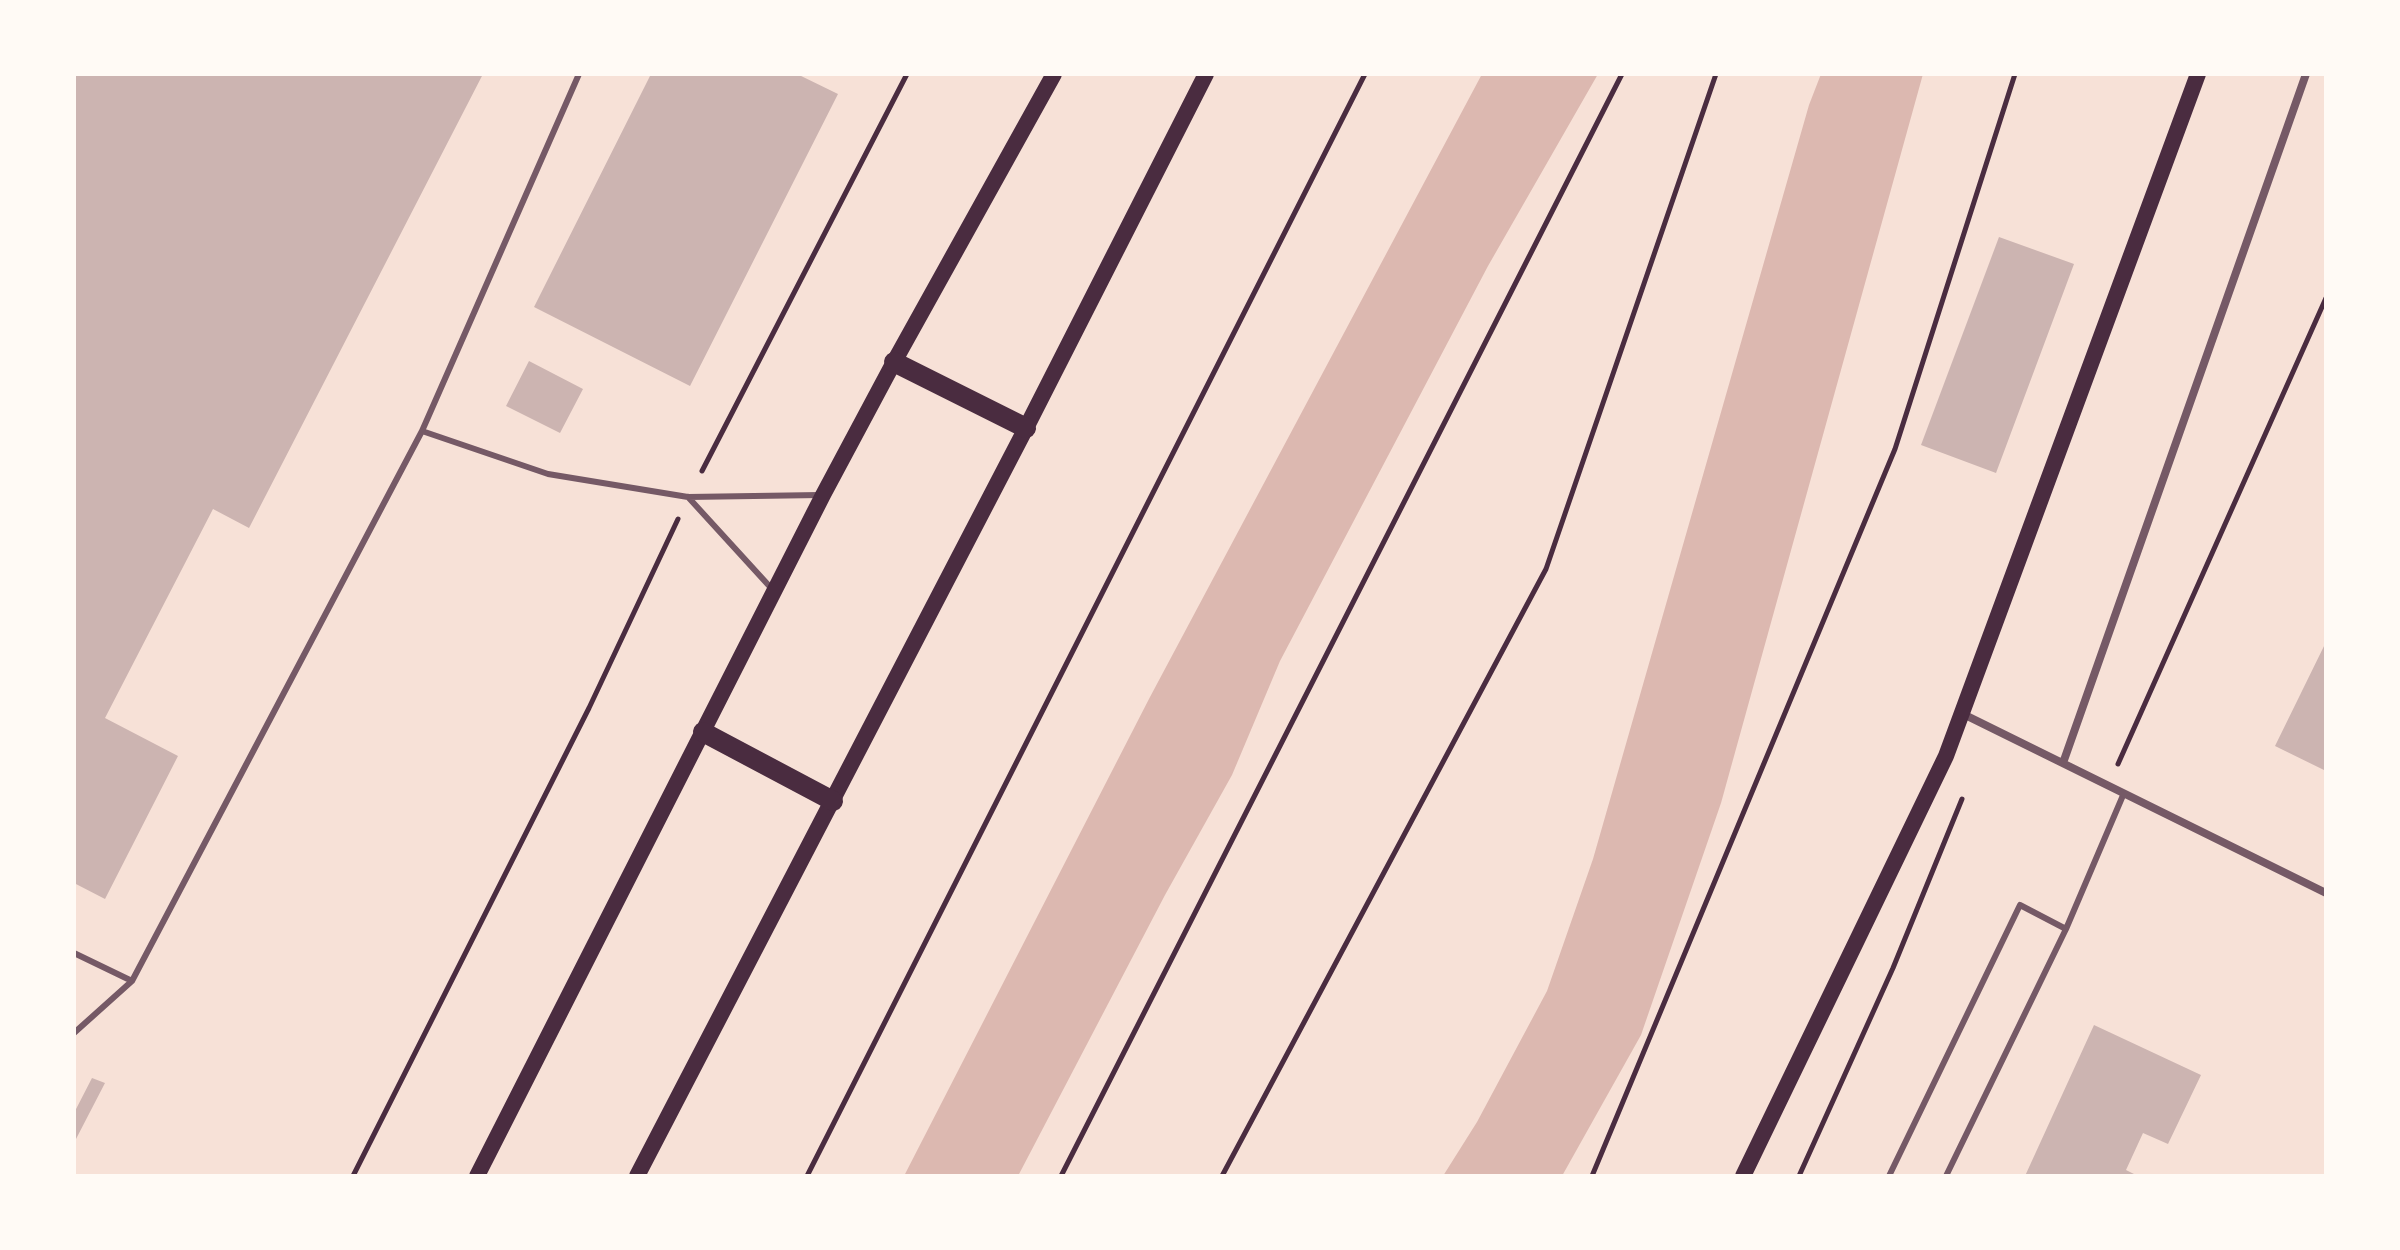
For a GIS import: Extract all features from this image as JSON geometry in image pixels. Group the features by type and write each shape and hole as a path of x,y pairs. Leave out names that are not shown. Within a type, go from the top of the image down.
{"main road":[{"path":"477,1176 823,495 1054,74"},
{"path":"637,1176 1026,428 1206,74"},
{"path":"1743,1176 1946,756 2198,74"},
{"path":"894,362 1026,428"},
{"path":"703,732 833,801"}],"street":[{"path":"2063,763 2306,74"},
{"path":"1961,712 2326,893"}],"lane":[{"path":"74,1033 132,981 422,431 579,74"},
{"path":"422,431 548,474 688,497 823,495"},
{"path":"688,497 774,591"},
{"path":"1946,1176 2066,929 2124,793"},
{"path":"1889,1176 2020,905 2066,929"},
{"path":"74,953 132,981"}],"path":[{"path":"353,1176 589,708 688,497 907,74"},
{"path":"807,1176 1365,74"},
{"path":"1061,1176 1622,74"},
{"path":"1222,1176 1546,569 1716,74"},
{"path":"1592,1176 1895,449 2015,74"},
{"path":"2108,785 2326,298"},
{"path":"1799,1176 1893,968 1963,798"}],"shaded area":[{"path":"1482,74 1598,74 1488,266 1280,661 1232,775 1165,895 1018,1176 904,1176 1150,697"},
{"path":"1821,74 1923,74 1721,803 1641,1035 1562,1176 1443,1176 1477,1122 1547,991 1593,859 1809,105"}],"building":[{"path":"74,74 483,74 249,528 213,509 105,718 178,756 105,899 74,883"},
{"path":"651,74 797,74 838,94 690,386 534,307"},
{"path":"1999,237 2074,264 1996,473 1921,445"},
{"path":"529,361 583,389 560,433 506,406"},
{"path":"2326,642 2326,771 2275,746"},
{"path":"2094,1025 2201,1075 2168,1144 2143,1133 2126,1170 2138,1176 2025,1176"},
{"path":"92,1078 105,1083 76,1139 74,1113"}]}
